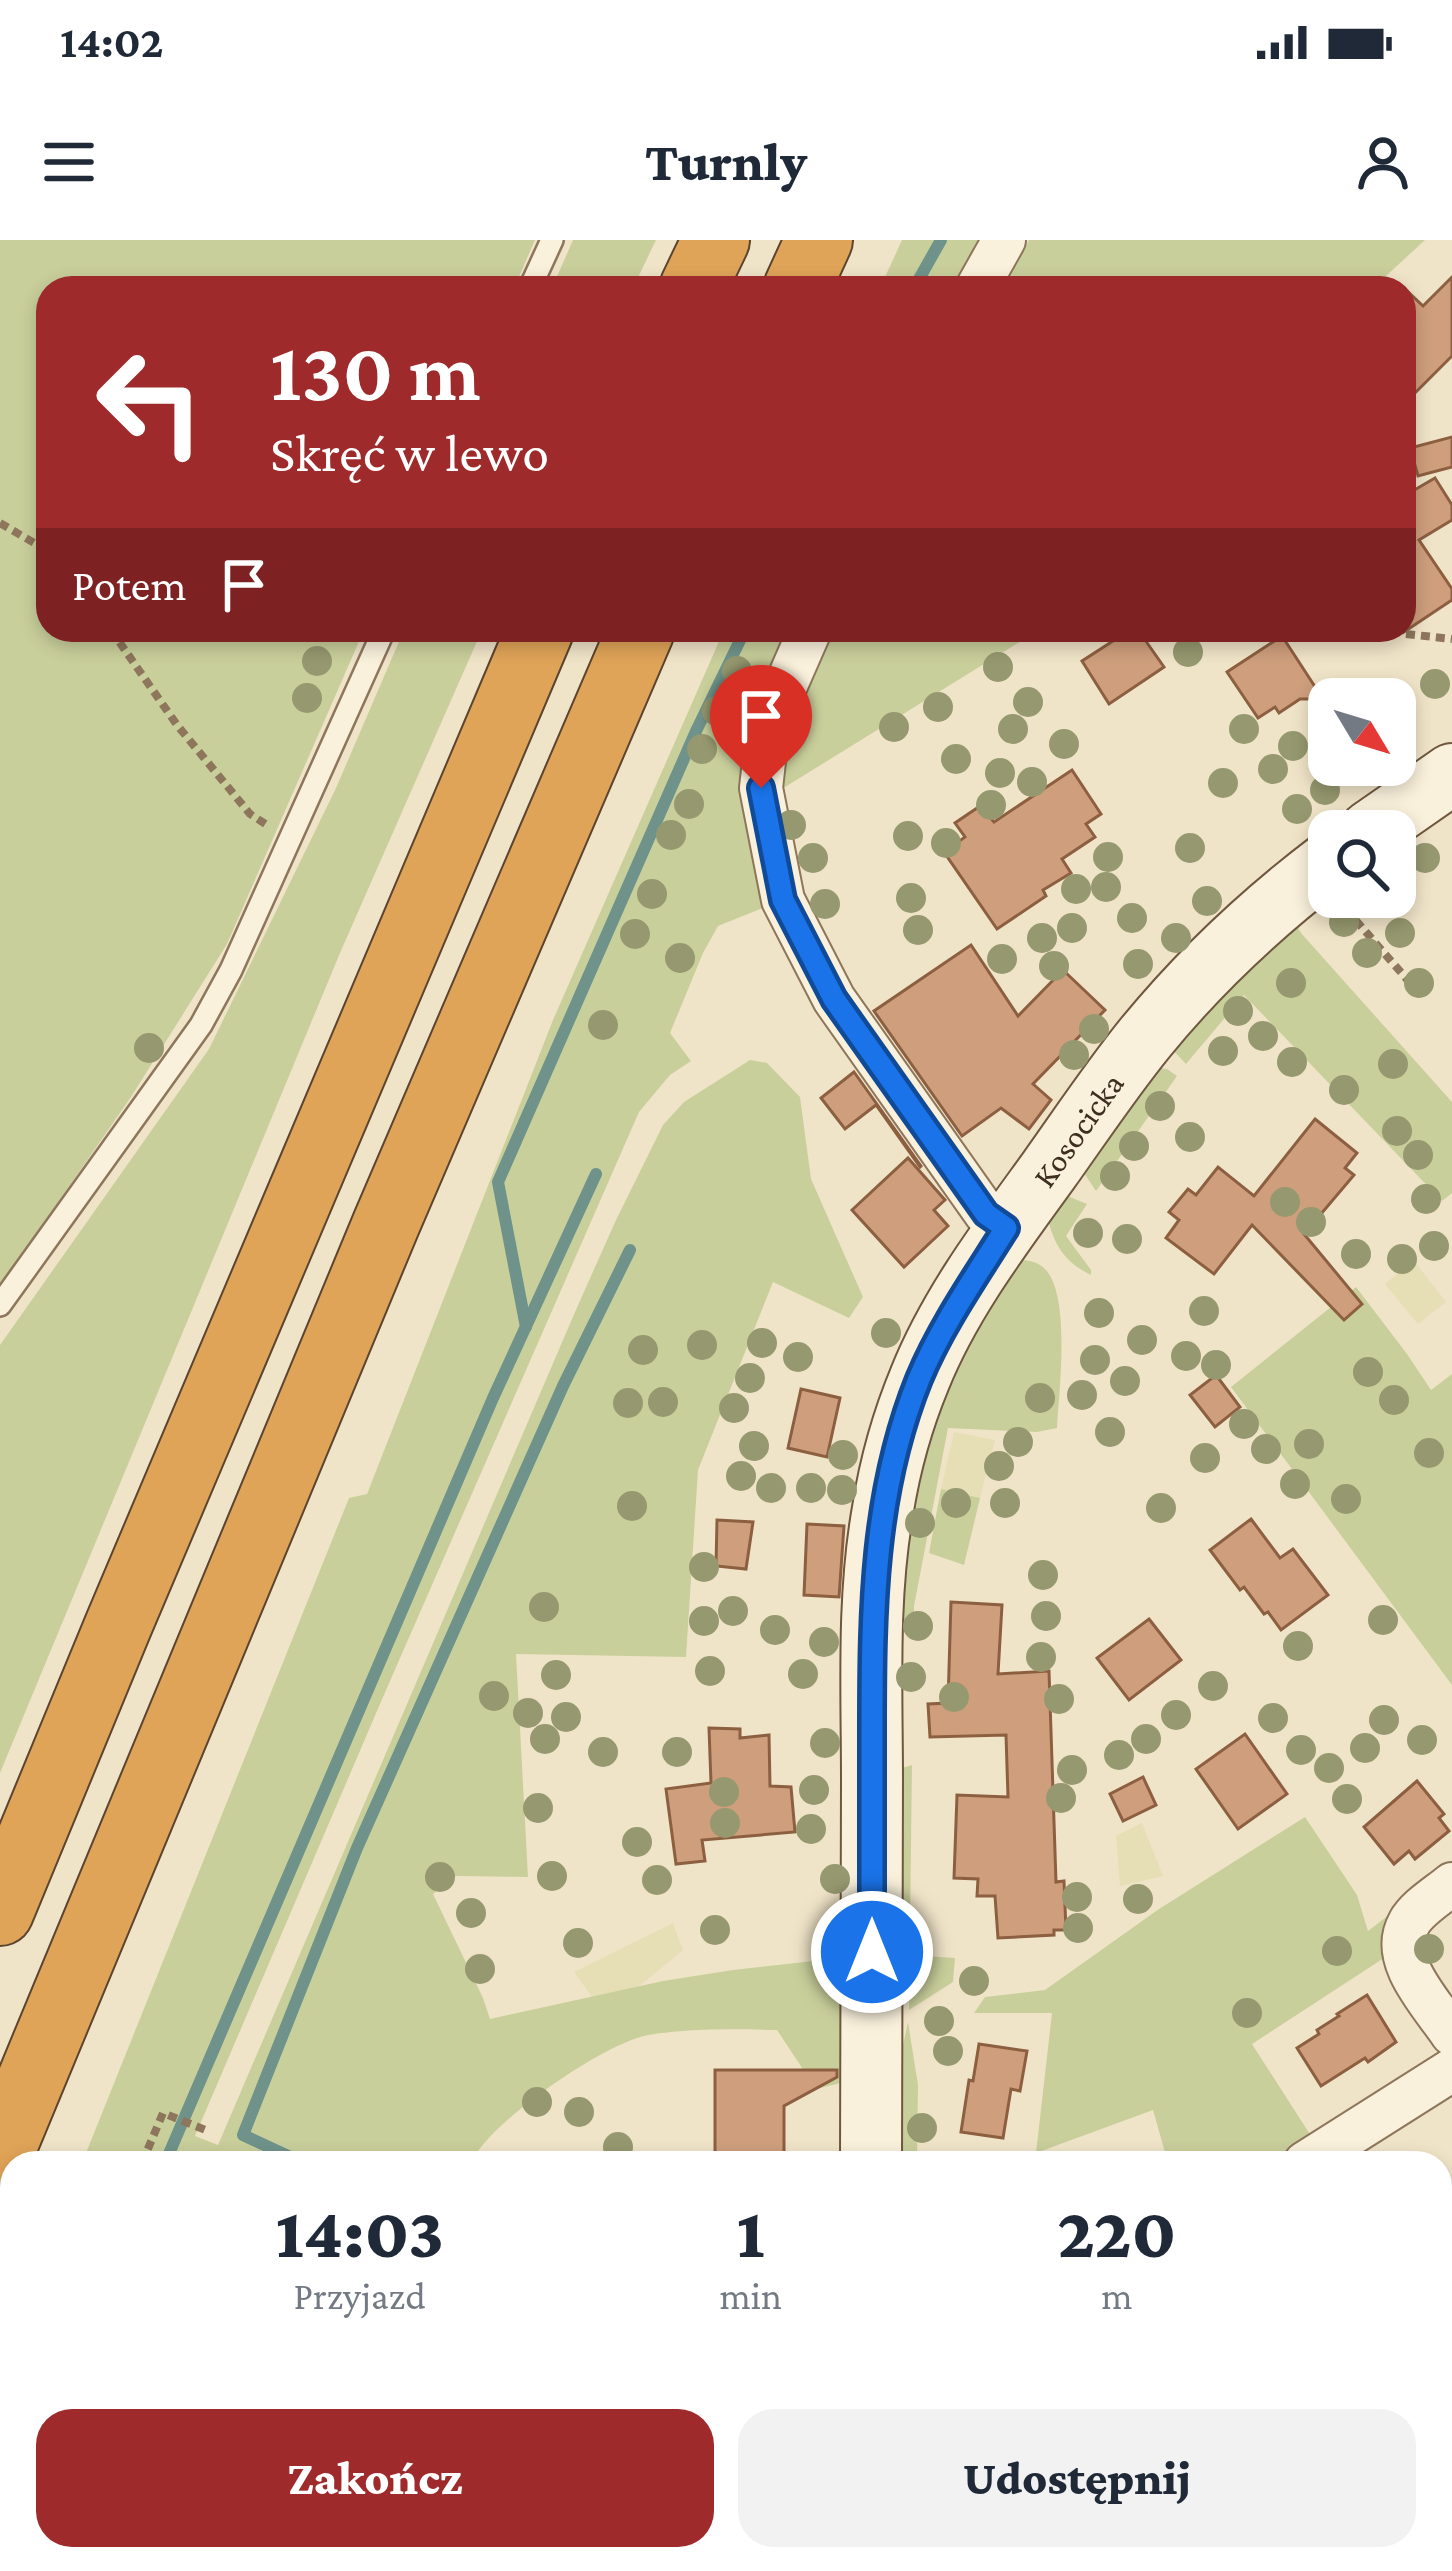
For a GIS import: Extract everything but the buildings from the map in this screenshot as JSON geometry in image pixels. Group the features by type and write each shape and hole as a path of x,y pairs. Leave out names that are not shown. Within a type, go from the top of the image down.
{"highway":[{"path":"699,276 716,240"},
{"path":"802,276 819,240"},
{"path":"0,1912 535,642"},
{"path":"1,2151 386,1224 635,642"}],"street":[{"path":"984,276 1004,240"},
{"path":"805,642 768,726 761,788 783,900 834,999 986,1214 1006,1228"},
{"path":"1400,810 1452,774"},
{"name":"Kosocicka","path":"871,2151 872,1649 877,1547 898,1442 920,1376 1006,1228 1148,1035 1286,894 1308,890"},
{"path":"1452,1884 1410,1920 1401,1944 1405,1963 1452,2034"},
{"path":"1324,2151 1452,2070"}],"lane":[{"path":"536,276 552,240"},
{"path":"0,1305 201,1024 231,970 379,642"}],"path":[{"path":"0,523 36,544"},
{"path":"1416,635 1452,639"},
{"path":"119,642 177,725 250,814 291,839"},
{"path":"1362,918 1424,999"},
{"path":"147,2151 163,2113 208,2131"}],"shaded area":[{"path":"1414,1261 1446,1302 1418,1324 1385,1284"},
{"path":"954,1432 995,1440 980,1498 941,1489"},
{"path":"1142,1823 1163,1876 1120,1886 1116,1836"},
{"path":"673,1923 683,1950 638,1987 592,1997 574,1972"}],"green space":[{"path":"0,240 535,240 519,276 36,276 36,642 359,642 227,944 131,1097 0,1286"},
{"path":"573,240 656,240 639,276 557,276"},
{"path":"902,240 982,240 962,276 886,276"},
{"path":"1029,240 1425,240 1386,276 1007,276"},
{"path":"399,642 477,642 340,953 0,1773 0,1345 209,1049 336,788"},
{"path":"719,642 787,642 770,905 718,926 703,953 670,1033 691,1061 670,1075 639,1112 195,2136 218,2145 575,1312 663,1125 684,1102 750,1060 767,1063 800,1097 811,1179 863,1297 849,1318 773,1282 698,1470 686,1657 516,1654 528,1877 456,1876 433,1894 490,2019 663,1981 841,1958 841,2083 816,2089 777,2030 664,2033 628,2041 577,2068 523,2107 479,2151 87,2151 349,1498 367,1494 553,1020"},
{"path":"828,642 1020,642 777,792 788,735"},
{"path":"1296,924 1452,1102 1452,1193 1442,1201 1244,995 1186,1064 1170,1047"},
{"path":"1158,1068 1177,1076 1096,1191 1082,1164"},
{"path":"1065,1195 1087,1204 1066,1236 1091,1275 1066,1257 1052,1233 1046,1212"},
{"path":"1020,1260 1045,1269 1058,1300 1062,1345 1057,1428 1037,1432 948,1428 914,1606 914,1634 894,1623 909,1472 974,1318"},
{"path":"1356,1287 1431,1390 1452,1374 1452,1685 1231,1387"},
{"path":"941,1489 980,1498 964,1565 929,1553"},
{"path":"912,1765 910,1925 892,1931 892,1771"},
{"path":"1305,1817 1357,1895 1368,1931 1402,1905 1445,2055 1388,2088 1438,2053 1384,1958 1252,2044 1313,2139 1296,2151 1165,2151 1153,2110 1036,2151 1052,2013 974,2013 985,1997 1045,1990 1159,1909"},
{"path":"910,1955 955,1958 953,1982 909,2010"},
{"path":"908,2022 918,2085 917,2151 891,2151 891,2100"}],"waterway":[{"path":"921,276 941,240"},
{"path":"526,1327 498,1182 739,642"},
{"path":"170,2151 493,1398 596,1174"},
{"path":"277,2151 243,2135 357,1848 563,1386 630,1250"}],"route":[{"path":"761,788 783,900 834,999 986,1214 1006,1228 920,1376 883,1508 872,1649 872,1952"}]}
